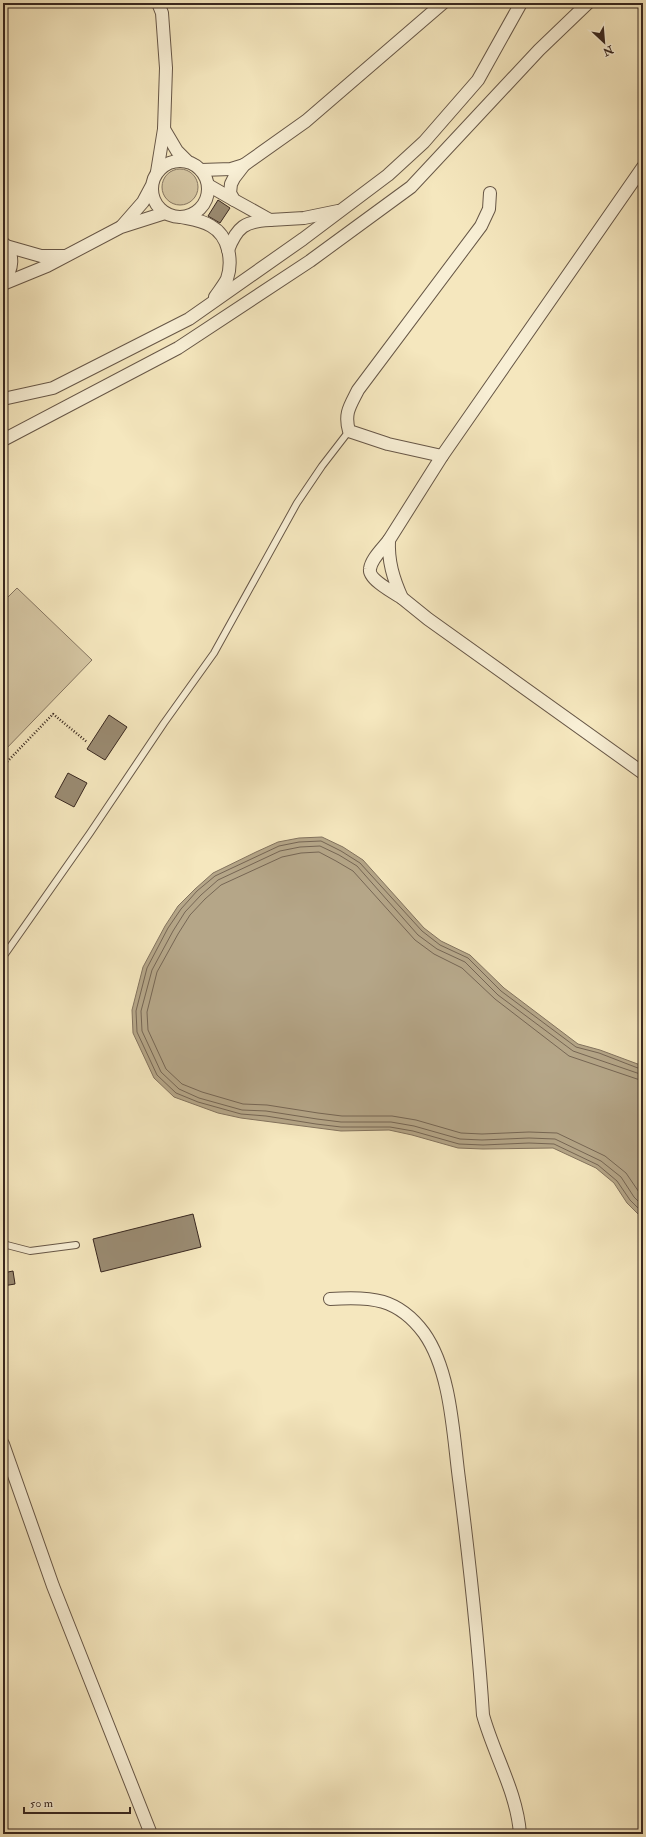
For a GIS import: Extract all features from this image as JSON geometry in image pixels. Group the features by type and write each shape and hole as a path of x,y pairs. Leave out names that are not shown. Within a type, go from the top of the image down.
{"street":[{"path":"234,200 230,193 231,184 244,165 306,121 443,3"},
{"path":"3,399 54,388 189,319 303,240 388,175 424,142 478,80 522,3"},
{"path":"3,440 178,348 310,261 410,187 539,50 588,3"},
{"path":"121,227 143,202 152,187 157,172 164,129 166,68 163,6"},
{"path":"164,129 177,151 187,161 201,170 208,184 208,193 201,207 195,212 180,217"},
{"path":"157,172 170,162 178,160 187,161"},
{"path":"201,170 230,169 244,165"},
{"path":"643,167 442,456 370,568 370,572 376,580 643,774"},
{"path":"208,184 270,220"},
{"path":"152,187 155,202 165,212 204,222 212,226 226,241 230,270 226,281 210,304"},
{"path":"442,456 388,444 349,431 346,419 349,407 358,390 481,226 490,209 490,193"},
{"path":"228,250 233,237 240,229 248,223 256,220 304,218 342,210"},
{"path":"3,282 25,276 67,256 121,227 165,212"},
{"path":"4,244 41,256 67,256"},
{"path":"3,282 10,272 12,265 10,252 4,244"},
{"path":"389,540 388,555 402,598"},
{"path":"330,1299 356,1297 374,1298 394,1305 414,1322 424,1334 437,1358 447,1393 469,1556 483,1715 488,1734 516,1810 520,1834"},
{"path":"3,1444 53,1586 151,1834"}],"lane":[{"path":"3,957 90,833 164,722 214,653 296,503 349,431"},
{"path":"3,1244 30,1251 76,1246"}],"path":[{"path":"3,766 53,714 87,742"}],"shaded area":[{"path":"184,169 193,174 197,180 197,194 193,200 184,205 176,205 167,200 163,194 162,183 167,174 173,170"},
{"path":"17,588 92,660 3,752 3,602"}],"water":[{"path":"322,837 343,847 363,860 424,928 441,941 470,955 504,988 578,1044 600,1050 643,1066 643,1219 627,1203 614,1183 596,1168 553,1148 458,1148 389,1130 341,1131 241,1118 218,1113 174,1097 154,1078 133,1033 132,1010 143,967 165,926 178,906 213,873 256,852 278,842 299,838"}],"building":[{"path":"218,200 230,208 220,223 208,216"},
{"path":"109,715 127,727 105,760 87,749"},
{"path":"68,773 87,783 74,807 55,797"},
{"path":"193,1214 201,1247 101,1272 93,1239"},
{"path":"13,1271 15,1284 3,1286 3,1273"}]}
